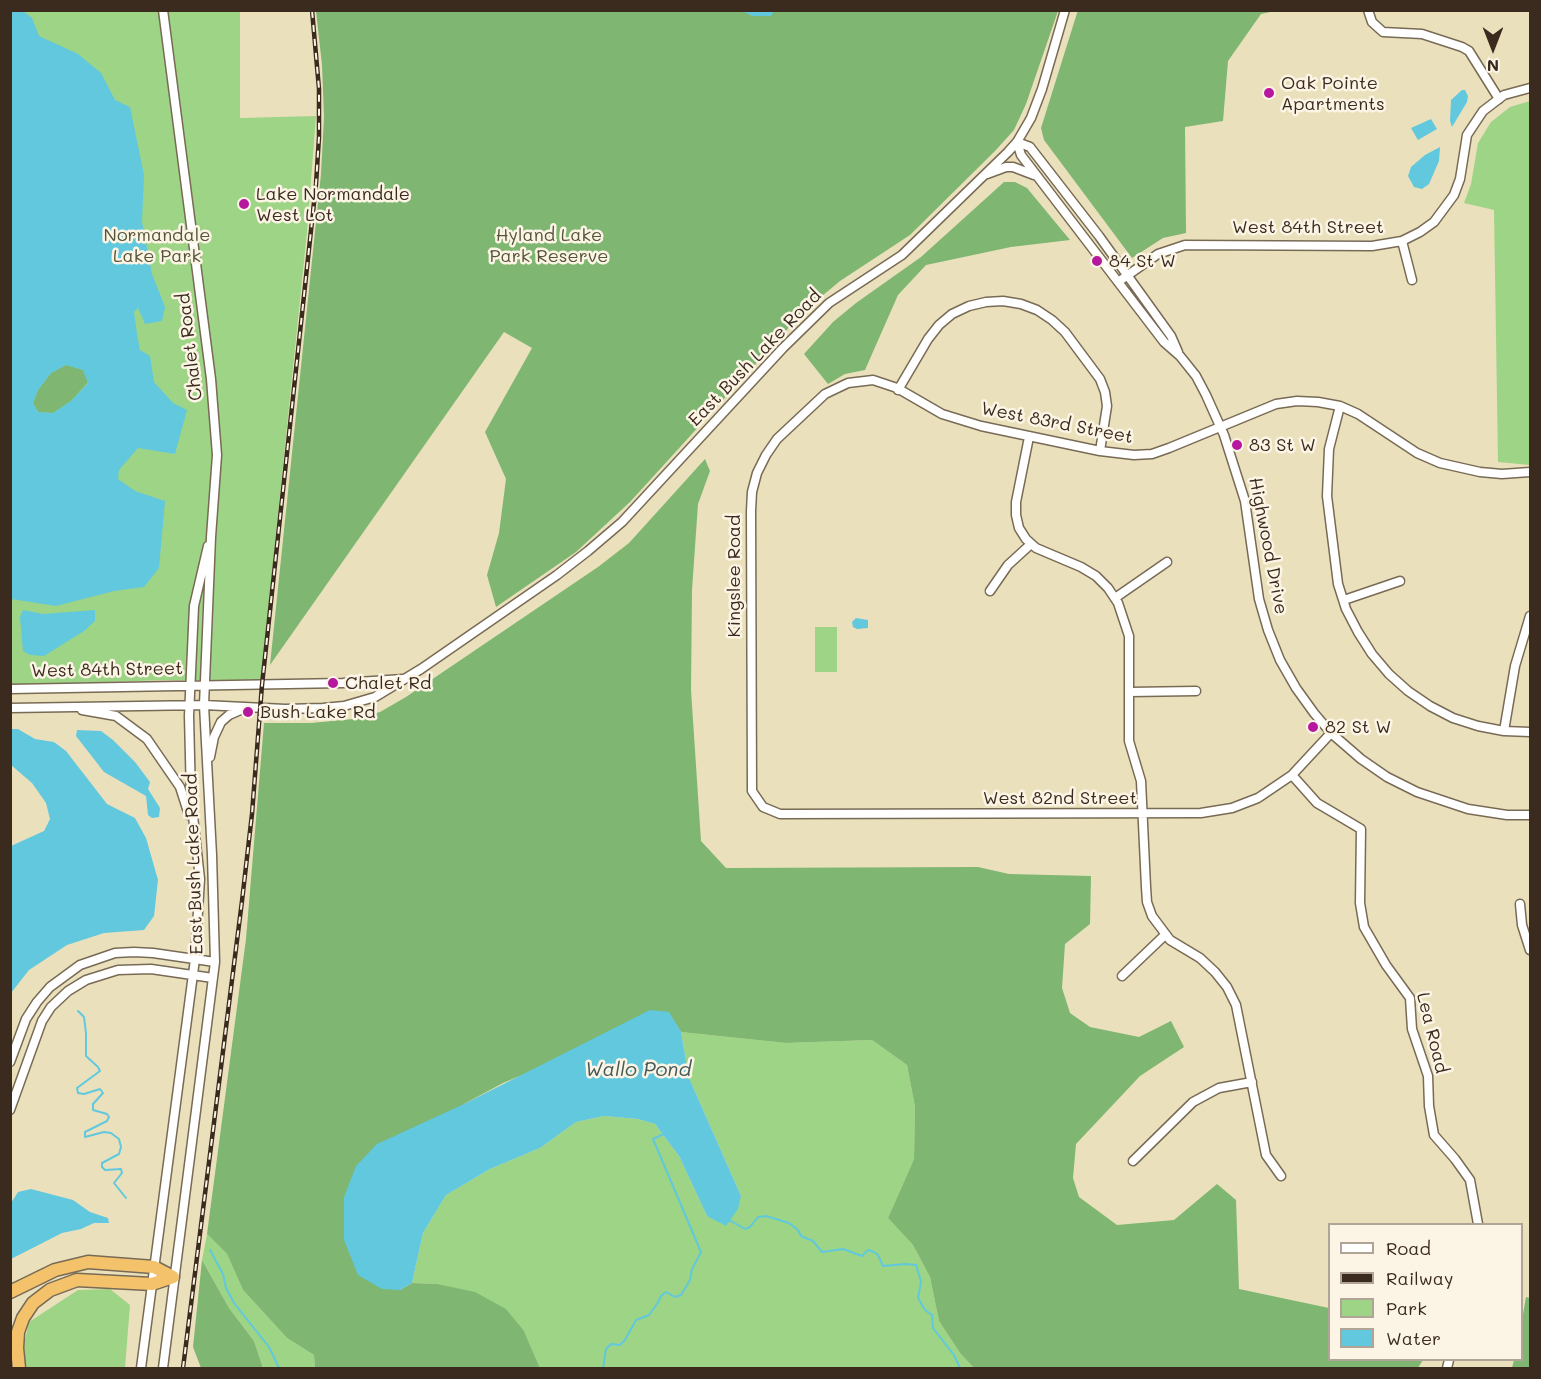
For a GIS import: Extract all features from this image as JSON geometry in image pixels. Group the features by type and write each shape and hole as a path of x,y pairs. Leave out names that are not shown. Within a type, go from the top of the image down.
{"highway":[{"path":"10,1292 55,1269 88,1262 154,1267 173,1277"},
{"path":"19,1368 16,1348 23,1318 33,1303 50,1290 68,1282 86,1279 152,1284 173,1277"},
{"path":"10,1303 25,1285"}],"street":[{"name":"Chalet Road","path":"163,10 215,414 217,464 211,537 204,705"},
{"name":"East Bush Lake Road","path":"163,1368 215,962 213,855 204,705 301,709 344,706 375,697 442,655 588,551 622,522 783,348 829,303 902,255 1017,142 1027,128 1042,89 1065,10"},
{"path":"1368,10 1372,21 1383,32 1422,34 1469,51 1499,99"},
{"name":"West 84th Street","path":"1118,282 1158,254 1185,245 1372,246 1402,241 1420,232 1445,209 1454,195 1460,179 1467,135 1483,111 1515,91 1530,88"},
{"name":"Highwood Drive","path":"1017,142 1021,155 1118,282 1164,342 1180,356 1196,376 1220,426 1245,501 1259,599 1268,630 1280,660 1296,688 1331,733 1360,759 1387,777 1416,792 1468,809 1530,816"},
{"name":"Highwood Drive","path":"1017,142 1030,147 1128,275 1171,336 1180,356"},
{"path":"983,175 1006,167 1013,167 1028,171 1040,179"},
{"path":"1402,241 1412,280"},
{"path":"898,390 928,339 952,314 969,306 986,302 1003,301 1021,304 1037,310 1052,320 1072,341 1100,379 1107,406 1100,451"},
{"name":"West 83rd Street","path":"849,383 873,380 885,383 942,414 981,426 1100,451 1134,455 1152,454 1170,448 1276,404 1297,401 1318,402 1340,406 1358,414 1416,453 1440,463 1480,472 1530,472"},
{"name":"Kingslee Road","path":"763,807 752,791 750,648 752,492 757,473 777,439 825,394 849,383"},
{"path":"1340,406 1329,449 1327,496 1338,584 1358,632 1372,654 1389,674 1430,706 1453,718 1478,726 1504,731 1530,732"},
{"path":"1029,437 1016,501 1019,528 1031,544 1095,576 1115,597 1125,619 1129,636 1129,741 1141,781 1147,902 1152,916 1165,935 1200,958 1215,972 1227,987 1236,1005 1266,1155 1281,1176"},
{"name":"Chalet Road","path":"189,705 194,606 211,537"},
{"path":"990,591 1008,565 1031,544"},
{"path":"1115,597 1167,562"},
{"path":"1344,600 1400,581"},
{"path":"1504,731 1515,666 1530,616"},
{"name":"East Bush Lake Road","path":"205,684 342,683 403,679"},
{"name":"West 84th Street","path":"10,689 205,684"},
{"path":"1129,692 1196,691"},
{"name":"East Bush Lake Road","path":"141,1368 195,959 200,879 193,825 189,705"},
{"name":"West 84th Street","path":"10,708 204,705"},
{"path":"54,706 116,716 147,740 180,788 193,825"},
{"path":"207,773 217,729 229,715 247,707"},
{"name":"West 82nd Street","path":"763,807 780,814 1201,813 1233,808 1258,798 1292,775 1331,733"},
{"name":"Lea Road","path":"1292,775 1317,803 1360,829 1360,903 1364,927 1386,965 1410,998 1412,1029 1428,1076 1429,1106 1434,1135 1470,1180 1478,1223"},
{"path":"1520,904 1522,925 1530,950"},
{"path":"1122,976 1165,935"},
{"path":"10,1062 26,1018 37,1002 64,975 80,965 115,953 134,952 215,962"},
{"path":"10,1110 42,1021 51,1007 69,991 86,980 117,970 151,969 213,978"},
{"path":"1133,1161 1192,1102 1220,1088 1252,1082"}],"green space":[{"name":"Hyland Lake Park Reserve","path":"742,10 753,16 770,16 774,10 1058,11 1026,104 1014,130 910,235 840,281 804,311 630,502 576,552 496,607 487,575 499,533 506,479 485,432 532,348 504,332 270,665 321,174 324,117 322,65 316,11"},
{"path":"1078,10 1275,11 1261,14 1228,61 1223,121 1185,127 1186,233 1163,238 1132,258 1044,140 1041,128"},
{"name":"Normandale Lake Park","path":"10,11 240,11 240,118 316,116 307,232 261,680 167,680 11,685"},
{"path":"1530,101 1530,465 1498,462 1494,210 1464,203 1471,184 1478,143 1491,122 1510,107"},
{"path":"1004,182 1015,182 1027,188 1070,240 1011,247 926,265 898,295 865,370 845,374 828,384 804,354 833,322 921,257"},
{"path":"66,365 83,370 88,382 71,401 53,413 38,412 33,403 38,390 51,373"},
{"path":"705,459 710,471 698,504 692,590 691,690 701,841 726,868 978,867 1009,874 1091,876 1090,924 1065,944 1062,988 1070,1013 1090,1027 1139,1037 1171,1021 1184,1047 1140,1076 1076,1144 1073,1178 1079,1197 1117,1225 1174,1220 1217,1184 1236,1200 1239,1289 1328,1308 1328,1361 1422,1361 1418,1368 974,1368 960,1353 939,1321 930,1277 913,1245 888,1218 914,1159 915,1107 907,1065 872,1040 786,1043 681,1032 669,1013 503,1083 464,1104 400,1290 412,1283 437,1284 475,1292 506,1309 524,1331 540,1368 315,1368 314,1355 287,1338 243,1290 227,1254 207,1234 246,939 264,723 311,723 353,719 380,712 406,697 598,567 629,543"},
{"path":"815,627 837,627 837,672 815,672"},
{"path":"681,1032 786,1043 872,1040 907,1065 915,1107 914,1159 888,1218 913,1245 930,1277 939,1321 960,1353 974,1368 540,1368 524,1331 437,1284 412,1283 423,1233 446,1195 490,1169 540,1148 576,1122 604,1116 638,1119 655,1124 679,1156 707,1216 741,1196 689,1078"},
{"path":"207,1234 227,1254 243,1290 287,1338 314,1355 315,1368 263,1368 254,1341 229,1308 202,1260"},
{"path":"202,1260 229,1308 254,1341 263,1368 201,1368 193,1347"},
{"path":"110,1289 130,1305 125,1368 27,1368 22,1353 29,1322 78,1290"},
{"path":"1526,1297 1530,1298 1530,1368 1512,1368 1514,1361 1523,1361 1523,1314"}],"water":[{"path":"10,11 23,11 32,18 39,36 78,54 101,73 115,100 130,107 144,175 142,222 152,274 165,307 162,321 145,324 138,308 134,312 140,350 150,356 154,382 173,403 187,410 175,454 138,448 119,470 118,479 135,491 165,501 159,568 144,587 114,591 56,606 11,599","holes":["66,365 83,370 88,383 71,401 53,413 38,412 33,403 38,390 51,373"]},
{"path":"742,11 774,11 771,16 753,16"},
{"path":"1465,90 1468,96 1467,102 1452,127 1451,100"},
{"path":"1431,119 1437,129 1418,140 1411,128"},
{"path":"1440,147 1439,161 1429,184 1422,189 1414,187 1408,176 1411,167 1425,155"},
{"path":"23,610 43,614 95,610 95,621 84,631 44,656 30,655 23,651 20,617"},
{"path":"856,618 868,620 868,628 853,627 852,622"},
{"path":"11,729 18,729 35,739 54,742 66,751 107,804 135,818 146,838 158,880 154,916 144,930 104,933 67,945 29,970 11,993 11,846 44,831 50,819 46,803 32,783 11,765"},
{"path":"77,730 101,731 135,762 150,782 148,789 160,808 159,817 152,818 148,815 146,796 104,772 76,736"},
{"name":"Wallo Pond","path":"650,1010 669,1012 681,1032 689,1078 741,1196 738,1209 726,1226 707,1216 679,1156 655,1124 638,1119 604,1116 576,1122 540,1148 490,1169 446,1195 423,1233 412,1283 400,1290 382,1289 358,1275 344,1240 344,1197 356,1166 377,1144 464,1104"},
{"path":"31,1189 73,1200 90,1212 108,1218 109,1223 94,1223 81,1229 62,1233 11,1259 11,1203 18,1192"}],"waterway":[{"path":"78,1011 84,1017 86,1056 100,1071 77,1088 78,1093 84,1094 100,1089 103,1093 93,1104 93,1110 107,1114 109,1117 107,1121 85,1132 85,1137 104,1132 111,1133 119,1139 121,1147 119,1154 102,1163 102,1167 105,1170 121,1169 122,1173 114,1183 126,1198"},
{"path":"603,1368 606,1349 611,1344 620,1345 636,1320 649,1315 661,1296 666,1292 675,1297 681,1295 690,1280 692,1269 701,1252 653,1139 664,1134"},
{"path":"729,1220 745,1229 750,1227 758,1217 766,1216 789,1223 798,1230 801,1236 813,1241 822,1252 843,1249 862,1256 868,1250 878,1255 883,1266 916,1265 921,1282 918,1298 925,1310 932,1315 933,1328 954,1355 960,1368"},
{"path":"210,1250 223,1274 226,1288 234,1303 269,1347 279,1368"}],"railway":[{"path":"183,1368 252,814 262,685 316,184 319,89 312,10"}],"place":[{"name":"Oak Pointe Apartments","path":"1269,93"},
{"name":"Lake Normandale West Lot","path":"244,204"},
{"name":"84 St W","path":"1097,261"},
{"name":"83 St W","path":"1237,445"},
{"name":"Chalet Rd","path":"333,683"},
{"name":"Bush Lake Rd","path":"248,712"},
{"name":"82 St W","path":"1313,727"}]}
